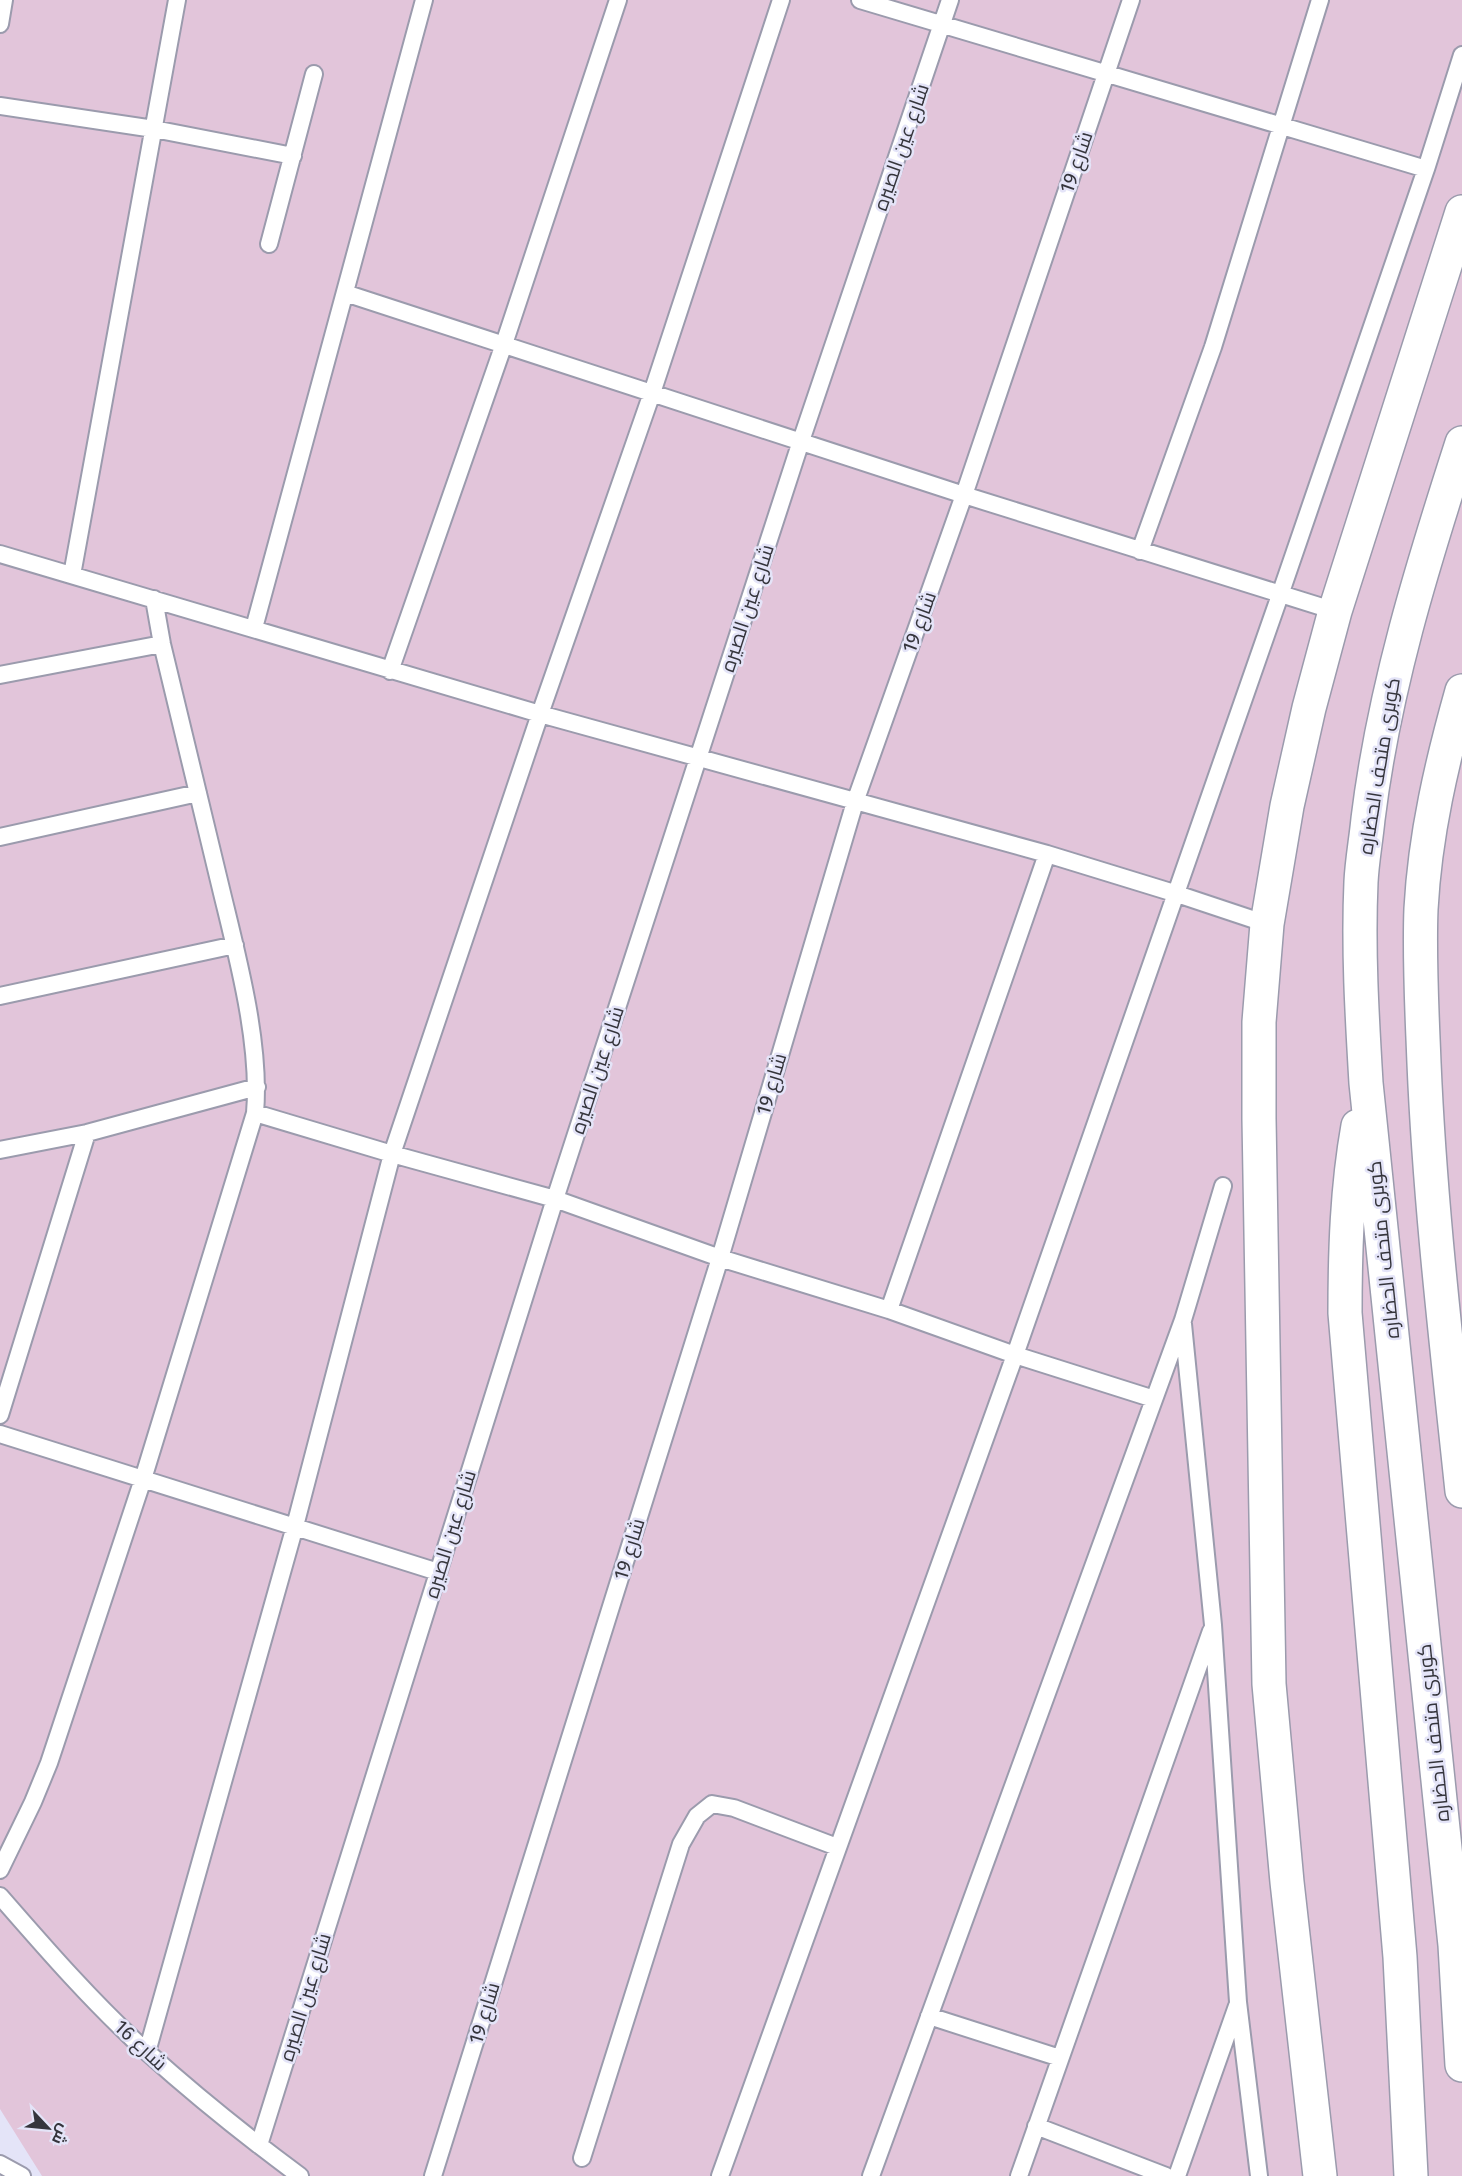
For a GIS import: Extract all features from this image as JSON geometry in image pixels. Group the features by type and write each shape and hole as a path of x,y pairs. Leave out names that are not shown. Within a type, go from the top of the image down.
{"main road":[{"path":"1320,2176 1287,1882 1269,1684 1259,1022 1267,924 1287,806 1309,708 1335,611 1462,212"},
{"name":"كوبرى متحف الحضاره","path":"1462,443 1427,552 1396,661 1374,773 1361,881 1361,991 1366,1083 1455,1945 1462,2066"},
{"path":"1462,691 1444,757 1430,832 1421,908 1420,984 1427,1142 1437,1261 1462,1491"},
{"path":"1366,1083 1352,1159 1345,1236 1345,1313 1400,1957 1411,2176"}],"lane":[{"path":"0,24 4,0"},
{"path":"72,575 177,0"},
{"path":"254,628 424,0"},
{"path":"390,671 504,344 618,0"},
{"path":"147,2052 295,1526 392,1154 540,714 652,393 781,0"},
{"path":"861,0 1426,169"},
{"name":"شارع عين الصيره","path":"259,2145 555,1199 801,441 950,0"},
{"name":"شارع 19","path":"433,2176 720,1258 855,801 964,495 1131,0"},
{"path":"1140,550 1213,347 1320,0"},
{"path":"720,2176 1015,1355 1174,893 1280,595 1426,169 1462,55"},
{"path":"269,244 314,74"},
{"path":"0,106 154,129 293,156"},
{"path":"345,293 964,495 1335,611"},
{"path":"0,554 540,714 1047,854 1267,924"},
{"path":"0,1870 49,1763 142,1479 255,1113 257,1087 252,1038 235,945 162,644 154,598"},
{"path":"0,675 162,644"},
{"path":"0,837 198,793"},
{"path":"889,1310 1047,854"},
{"path":"0,996 235,945"},
{"path":"0,1150 87,1133 257,1087"},
{"path":"255,1113 555,1199 720,1258 889,1310 1015,1355 1154,1399"},
{"path":"0,1415 87,1133"},
{"path":"871,2176 1154,1399 1182,1320 1223,1186"},
{"path":"1182,1320 1213,1625 1238,2002 1259,2176"},
{"path":"0,1434 438,1572"},
{"path":"1019,2176 1213,1625"},
{"path":"582,2158 681,1844 697,1816 712,1804 734,1808 837,1847"},
{"name":"شارع 16","path":"0,1896 85,1991 147,2052 202,2100 300,2176"},
{"path":"1177,2176 1238,2002"},
{"path":"929,2016 1060,2058"},
{"path":"1036,2126 1166,2176"},
{"path":"0,2164 22,2176"}],"shaded area":[{"path":"0,0 1462,0 1462,2176 42,2176 0,2109"}]}
